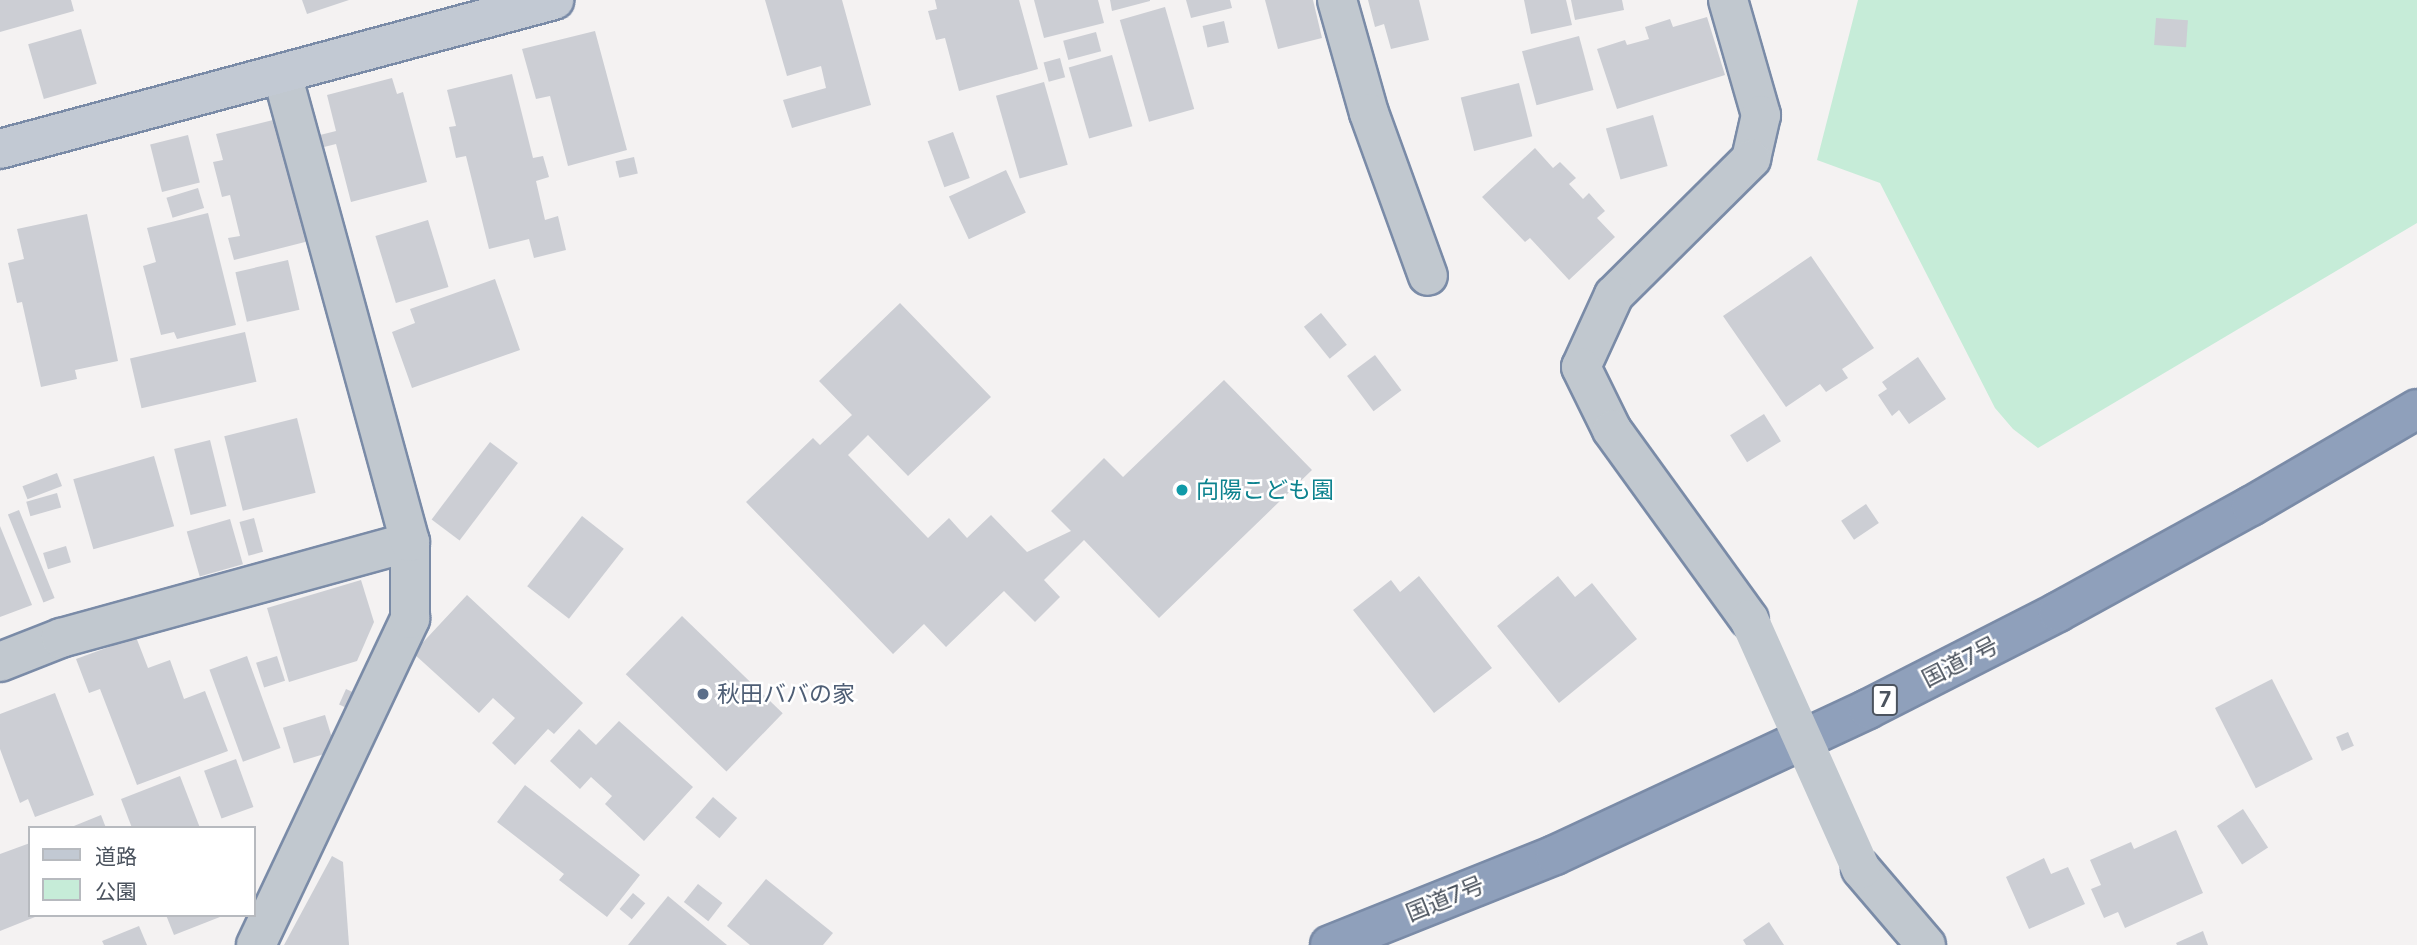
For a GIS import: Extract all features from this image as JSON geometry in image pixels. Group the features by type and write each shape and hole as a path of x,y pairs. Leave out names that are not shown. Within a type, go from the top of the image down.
{"highway":[{"name":"国道7号","path":"1330,945 1555,855 1868,709 2058,612 2251,506 2417,409"}],"street":[{"path":"0,149 554,0"},
{"path":"1337,0 1368,113 1428,276"},
{"path":"1728,0 1761,115 1751,159 1614,295 1581,367 1612,430 1749,619 1861,869 1926,945"},
{"path":"256,945 410,619 410,542 282,73"},
{"path":"0,662 61,639 410,542"}],"green space":[{"path":"1858,0 2417,0 2417,223 2038,448 2013,429 1995,408 1880,183 1817,160"}],"building":[{"path":"0,0 71,0 74,11 0,32"},
{"path":"302,0 349,0 307,14"},
{"path":"765,0 842,0 871,105 792,128 783,100 826,88 821,66 787,76"},
{"path":"935,0 1019,0 1038,69 959,91 945,38 936,40 928,11 937,9"},
{"path":"1034,0 1098,0 1104,23 1044,38"},
{"path":"1110,0 1150,0 1150,1 1112,11"},
{"path":"1186,0 1230,0 1232,8 1191,18"},
{"path":"1265,0 1313,0 1322,38 1278,49"},
{"path":"1368,0 1419,0 1429,40 1391,49 1384,24 1375,27"},
{"path":"1524,0 1566,0 1572,25 1531,34"},
{"path":"1571,0 1622,0 1624,10 1575,20"},
{"path":"1165,7 1194,109 1149,122 1120,20"},
{"path":"1707,17 1725,75 1617,109 1597,49 1625,40 1627,45 1649,39 1645,27 1670,19 1673,27"},
{"path":"2156,18 2188,20 2186,47 2154,45"},
{"path":"1224,21 1229,42 1208,47 1203,26"},
{"path":"81,29 97,84 44,99 28,44"},
{"path":"595,31 627,150 568,166 550,96 536,99 522,49"},
{"path":"1096,32 1101,51 1068,60 1063,41"},
{"path":"1579,36 1593,90 1537,105 1522,51"},
{"path":"1112,55 1132,126 1089,139 1069,67"},
{"path":"1060,58 1065,77 1049,82 1044,62"},
{"path":"512,74 533,158 543,156 549,177 536,181 545,220 558,216 566,250 534,258 529,239 489,249 466,156 456,158 449,127 456,126 447,90"},
{"path":"392,78 397,94 403,92 427,182 351,202 336,144 324,147 320,135 336,131 327,95"},
{"path":"1044,82 1068,165 1020,178 996,96"},
{"path":"1519,83 1532,136 1474,151 1461,98"},
{"path":"1653,115 1668,166 1621,179 1606,129"},
{"path":"277,119 309,241 234,260 228,238 240,236 230,195 222,197 213,162 223,160 216,134"},
{"path":"953,132 970,178 944,187 928,141"},
{"path":"188,135 200,183 162,192 150,144"},
{"path":"1535,148 1553,168 1560,162 1576,178 1569,184 1583,199 1589,193 1605,211 1597,218 1615,237 1569,280 1530,238 1525,242 1482,197"},
{"path":"634,157 638,174 619,178 615,161"},
{"path":"1006,170 1026,213 969,239 949,197"},
{"path":"198,188 204,208 173,218 166,198"},
{"path":"208,213 236,325 177,339 174,332 161,335 143,266 156,262 147,228"},
{"path":"87,214 118,361 75,370 77,379 41,387 22,302 17,303 8,263 24,259 17,229"},
{"path":"428,220 448,287 396,303 375,236"},
{"path":"1811,256 1874,348 1842,369 1848,378 1826,392 1820,384 1786,407 1723,316"},
{"path":"288,260 299,310 247,322 235,272"},
{"path":"495,279 520,350 412,388 392,332 415,323 410,309"},
{"name":"向陽こども園","path":"900,303 991,397 908,476 868,435 848,455 928,538 949,518 967,538 991,515 1027,552 1071,531 1051,511 1104,458 1123,477 1224,380 1312,470 1159,618 1084,540 1044,580 1060,597 1035,622 1004,591 946,647 924,624 893,654 746,502 813,438 820,445 852,415 819,381"},
{"path":"1321,313 1347,345 1330,359 1304,327"},
{"path":"245,332 256,382 141,408 130,359"},
{"path":"1375,355 1401,390 1374,411 1347,376"},
{"path":"1918,357 1946,399 1909,424 1899,410 1892,416 1878,395 1887,389 1882,382"},
{"path":"1764,414 1781,441 1747,462 1730,435"},
{"path":"297,418 316,493 243,511 224,436"},
{"path":"210,440 226,506 191,515 174,449"},
{"path":"490,442 518,463 460,541 432,519"},
{"path":"154,456 174,526 93,549 73,479"},
{"path":"57,473 62,486 27,499 22,486"},
{"path":"57,493 61,507 30,516 26,502"},
{"path":"1866,504 1879,523 1854,540 1841,521"},
{"path":"19,510 55,598 43,603 8,514"},
{"path":"582,516 624,549 569,619 527,586"},
{"path":"254,518 263,552 249,556 240,522"},
{"path":"230,519 243,564 200,577 187,531"},
{"path":"0,526 32,605 0,617"},
{"path":"66,546 71,562 48,569 43,553"},
{"path":"1419,576 1492,668 1434,713 1353,610 1391,580 1400,592"},
{"path":"1558,576 1575,597 1592,583 1637,639 1559,703 1497,626"},
{"path":"361,580 374,622 357,661 289,682 267,608"},
{"path":"467,595 583,703 554,734 548,729 515,765 492,743 515,718 493,698 479,713 413,653"},
{"name":"秋田ババの家","path":"682,616 783,713 726,772 626,674"},
{"path":"136,637 148,668 170,660 184,699 205,691 228,751 137,785 100,689 89,693 76,659"},
{"path":"247,656 281,748 243,762 209,670"},
{"path":"277,656 285,681 264,688 256,663"},
{"path":"2272,679 2313,759 2256,788 2215,708"},
{"path":"346,689 357,694 350,709 339,705"},
{"path":"55,693 94,795 35,817 28,799 20,803 0,749 0,714"},
{"path":"325,715 336,750 294,763 283,728"},
{"path":"619,721 693,787 644,841 605,804 612,796 591,777 580,789 550,761 579,729 596,745"},
{"path":"2348,732 2354,746 2342,751 2336,737"},
{"path":"236,759 253,807 221,819 204,771"},
{"path":"180,776 199,826 131,826 121,799"},
{"path":"525,785 640,875 607,917 559,880 564,874 497,822"},
{"path":"713,797 737,818 719,838 695,817"},
{"path":"2243,809 2268,848 2242,864 2217,826"},
{"path":"101,815 105,826 74,826"},
{"path":"2176,830 2203,893 2125,928 2118,912 2104,918 2091,889 2101,885 2090,860 2131,842 2134,849"},
{"path":"28,844 28,917 35,917 0,931 0,854"},
{"path":"332,856 343,862 349,945 284,945"},
{"path":"2044,858 2051,874 2068,867 2085,904 2029,929 2006,877"},
{"path":"766,879 833,933 823,945 750,945 727,926"},
{"path":"698,884 722,903 708,921 684,902"},
{"path":"633,893 645,903 632,919 620,909"},
{"path":"668,896 727,945 628,945"},
{"path":"167,917 220,917 174,935"},
{"path":"1769,922 1784,945 1746,945 1743,940"},
{"path":"139,926 147,945 104,945 102,941"},
{"path":"2203,931 2208,945 2176,943"}],"place":[{"name":"向陽こども園","path":"1182,490"},
{"name":"秋田ババの家","path":"703,694"}]}
